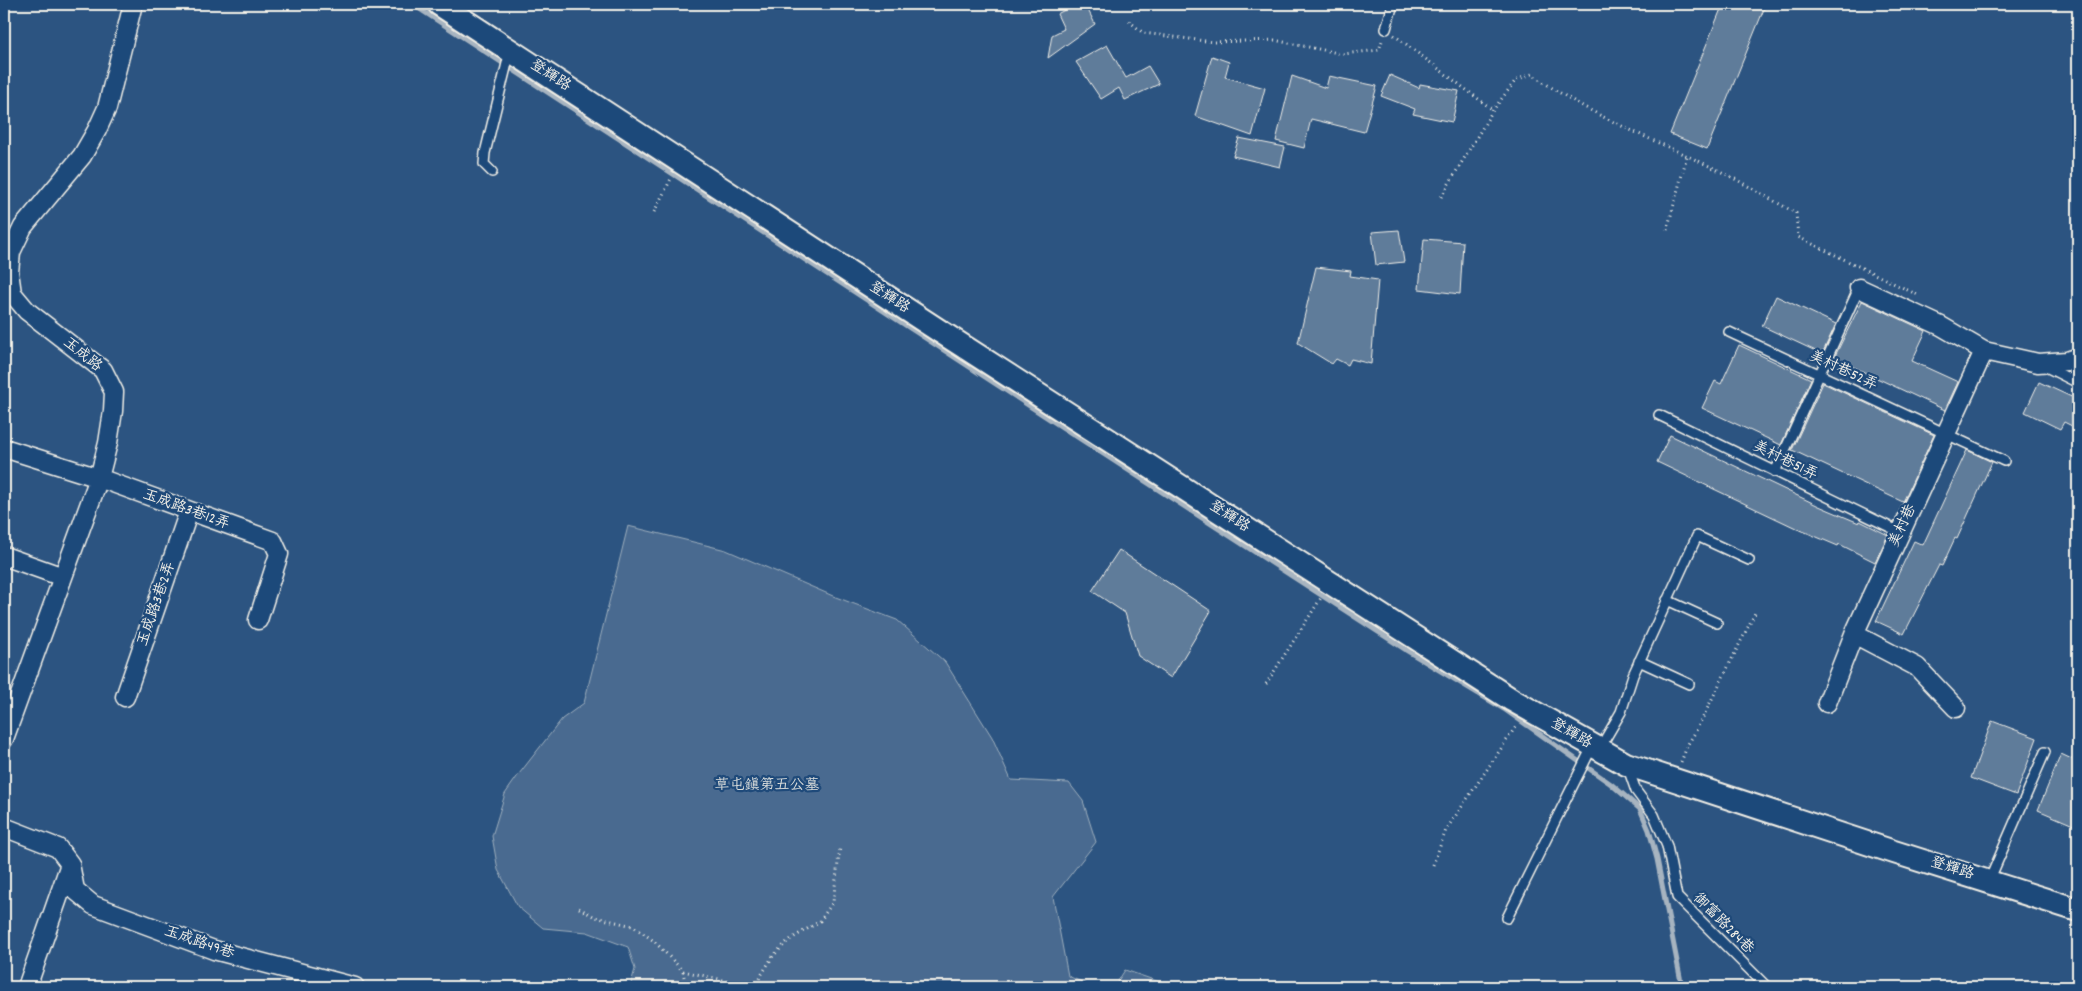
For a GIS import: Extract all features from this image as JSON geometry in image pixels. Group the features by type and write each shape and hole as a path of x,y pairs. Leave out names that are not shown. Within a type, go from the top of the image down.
{"street":[{"name":"玉成路","path":"4,739 98,478 108,443 114,411 114,392 103,370 27,311 12,293 9,272 12,252 24,227 82,156 97,130 107,108 133,4"},
{"name":"登輝路","path":"439,4 1331,583 1528,709 1595,748 1626,764 1675,781 2078,910"},
{"path":"1859,288 1941,326 1984,350 2038,363 2067,361 2078,358"},
{"name":"美村巷","path":"1827,703 1854,634 1984,350"},
{"name":"玉成路3巷12弄","path":"4,448 98,478 273,542 279,554 258,620"},
{"name":"玉成路3巷2弄","path":"125,697 189,511"},
{"path":"4,556 63,577"},
{"path":"1854,634 1917,667 1956,708"},
{"path":"4,827 58,848 70,864 30,986"},
{"name":"玉成路49巷","path":"70,864 75,890 93,905 214,950 355,987"}],"lane":[{"path":"1386,29 1393,4"},
{"path":"492,172 484,164 485,153 510,50"},
{"path":"1775,472 1859,288"},
{"name":"美村巷52弄","path":"1728,332 2004,461"},
{"path":"2038,363 2078,383"},
{"name":"美村巷51弄","path":"1659,415 1900,532"},
{"path":"1507,918 1595,748 1621,712 1639,661 1697,536 1749,560"},
{"path":"1667,600 1718,623"},
{"path":"1639,661 1689,684"},
{"path":"1989,881 2045,752"},
{"name":"御富路284巷","path":"1626,764 1636,791 1654,815 1666,846 1677,898 1767,987"}],"path":[{"path":"1129,21 1143,33 1213,42 1274,40 1343,54 1380,50 1386,29 1493,110"},
{"path":"1441,197 1493,110 1516,80 1532,74 1559,94 1611,122 1687,156 1796,213 1798,237 1920,296"},
{"path":"1667,230 1687,156"},
{"path":"654,212 664,189 681,162"},
{"path":"1266,684 1331,583"},
{"path":"1675,781 1688,744 1756,611"},
{"path":"1433,865 1446,830 1528,709"},
{"path":"579,908 594,917 633,926 654,941 683,971 754,987 773,956 788,941 820,921 833,902 840,847"},
{"path":"683,971 686,987"}],"green space":[{"name":"草屯鎮第五公墓","path":"628,526 726,550 833,596 897,620 945,662 992,737 1011,780 1069,783 1083,801 1096,842 1053,897 1068,976 1093,987 630,987 635,969 628,947 587,932 543,928 518,907 498,870 492,836 505,794 562,719 584,703"},
{"path":"1125,970 1174,987 1114,987"}],"building":[{"path":"1076,4 1085,4 1095,24 1048,58 1052,35 1064,29 1057,14"},
{"path":"1723,4 1766,4 1707,149 1670,134"},
{"path":"1107,45 1126,78 1148,66 1159,84 1125,100 1119,88 1101,99 1076,62"},
{"path":"1212,56 1229,62 1225,77 1265,88 1252,136 1195,116"},
{"path":"1390,75 1419,88 1420,84 1459,91 1452,122 1413,114 1415,109 1381,96"},
{"path":"1292,76 1326,88 1329,76 1377,86 1364,132 1311,119 1304,148 1276,141"},
{"path":"1239,138 1285,147 1280,167 1233,156"},
{"path":"1399,230 1404,262 1376,265 1372,232"},
{"path":"1424,239 1463,242 1460,294 1419,289"},
{"path":"1316,267 1351,271 1350,276 1378,280 1371,364 1351,359 1348,365 1336,359 1332,364 1298,343"},
{"path":"1776,296 1836,324 1822,354 1762,326"},
{"path":"1862,301 1926,331 1912,361 1958,382 1945,410 1834,358"},
{"path":"1739,345 1811,379 1781,445 1702,408 1715,381 1721,384"},
{"path":"2039,382 2078,400 2078,429 2064,422 2060,429 2025,412"},
{"path":"1823,383 1934,435 1903,502 1792,450"},
{"path":"1670,435 1819,506 1859,523 1860,521 1888,535 1875,562 1839,544 1838,546 1798,529 1657,462"},
{"path":"1967,450 1992,462 1957,539 1955,538 1942,566 1939,565 1904,634 1876,621 1914,541 1923,545"},
{"path":"1119,550 1211,611 1171,678 1138,656 1125,613 1092,591"},
{"path":"1992,721 2037,738 2016,795 1971,778"},
{"path":"2061,754 2078,762 2078,827 2038,810"}],"waterway":[{"path":"412,4 1406,650 1504,709 1611,784 1640,809 1649,830 1657,859 1682,987"}]}
